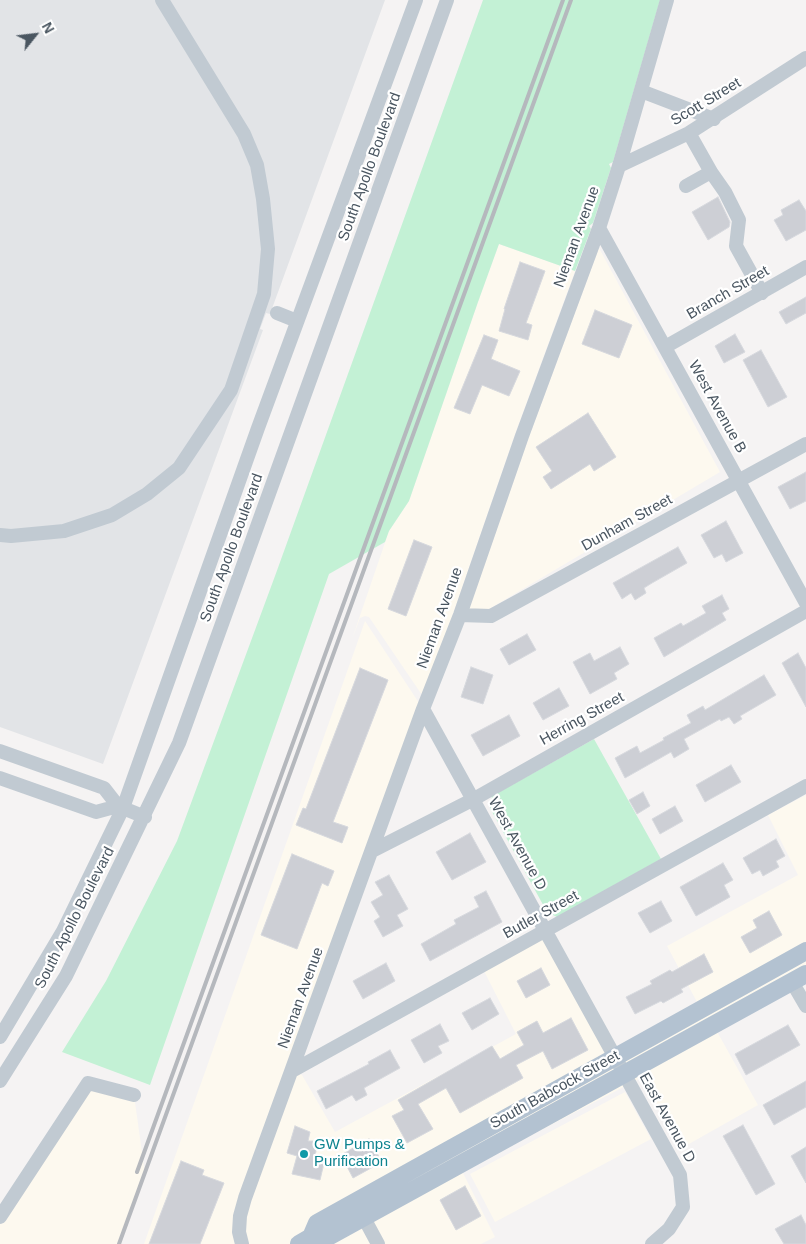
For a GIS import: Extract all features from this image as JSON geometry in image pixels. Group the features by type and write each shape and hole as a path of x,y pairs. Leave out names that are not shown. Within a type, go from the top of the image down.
{"main road":[{"name":"South Babcock Street","path":"308,1241 317,1223 806,951"},
{"name":"South Babcock Street","path":"308,1241 328,1237 364,1218 799,978"}],"street":[{"path":"0,535 11,536 64,531 112,515 147,494 179,468 231,390 264,294 268,249 263,199 256,165 244,134 162,0"},
{"name":"South Apollo Boulevard","path":"0,1037 64,930 120,807 416,0"},
{"name":"Nieman Avenue","path":"242,1244 239,1232 240,1216 245,1198 423,709 460,615 522,436 599,228 668,0"},
{"name":"South Apollo Boulevard","path":"0,1081 66,976 145,817 179,743 446,1"},
{"name":"Scott Street","path":"619,166 689,133 806,58"},
{"path":"641,92 714,118"},
{"path":"689,133 711,172 725,192 739,220 736,246 762,292"},
{"path":"686,186 711,172"},
{"name":"West Avenue B","path":"599,228 806,603"},
{"name":"Branch Street","path":"665,347 806,267"},
{"path":"277,314 298,321"},
{"name":"Dunham Street","path":"460,615 491,616 806,444"},
{"name":"Herring Street","path":"372,851 474,799 806,611"},
{"name":"West Avenue D","path":"423,709 624,1074"},
{"path":"0,751 104,788 120,807 145,817"},
{"path":"0,778 96,812 120,807"},
{"name":"Butler Street","path":"292,1071 806,786"},
{"path":"799,978 806,1006"},
{"name":"East Avenue D","path":"624,1074 680,1174 683,1207 669,1230 652,1244"},
{"path":"0,1217 88,1083 134,1096"},
{"path":"364,1218 378,1244"}],"shaded area":[{"path":"0,0 385,0 270,314 266,313 260,329 263,330 103,764 0,727"},
{"path":"499,244 575,271 515,434 453,614 422,695 369,617 360,618 352,639 389,531 409,501"},
{"path":"599,248 720,472 489,609 469,609 529,437"},
{"path":"365,621 423,709 292,1071 302,1075 335,1132 516,1034 482,967 546,931 611,1050 697,1002 667,946 798,875 768,815 806,795 806,979 715,1028 758,1105 680,1149 641,1078 462,1171 495,1237 481,1244 144,1244"},
{"path":"88,1083 134,1095 145,1174 120,1244 0,1244 0,1217"},
{"path":"625,1092 651,1139 495,1222 470,1174"}],"green space":[{"path":"483,0 660,0 613,162 609,164 611,168 593,223 589,226 591,229 575,271 499,244 409,501 389,531 385,542 329,574 150,1085 62,1052 106,981 177,841"},
{"path":"594,739 661,859 557,917 547,912 490,808 492,796"}],"building":[{"path":"718,197 730,222 729,227 708,240 692,212"},
{"path":"799,200 806,211 806,230 786,241 774,220 783,215 781,210"},
{"path":"520,262 545,271 526,323 532,325 528,340 499,331 504,309"},
{"path":"806,297 806,313 786,324 779,312"},
{"path":"595,310 632,325 619,358 582,344"},
{"path":"735,334 745,352 724,363 715,346"},
{"path":"484,335 498,340 491,359 520,371 509,396 482,385 470,414 454,408"},
{"path":"761,350 787,397 768,407 743,360"},
{"path":"588,413 616,457 594,471 590,464 551,489 543,477 552,471 536,447"},
{"path":"806,472 806,501 790,509 778,487"},
{"path":"726,521 743,553 726,562 722,554 714,558 701,535"},
{"path":"414,540 432,547 406,616 388,609"},
{"path":"678,547 687,563 644,588 646,593 635,600 631,593 622,599 613,583"},
{"path":"722,595 729,609 722,613 726,620 664,657 654,638 681,623 683,626 706,613 702,606"},
{"path":"527,634 536,650 509,665 500,649"},
{"path":"620,647 629,664 614,673 617,679 590,694 573,662 590,653 594,661"},
{"path":"798,653 806,668 806,707 782,663"},
{"path":"471,667 493,675 483,704 461,697"},
{"path":"360,668 388,680 333,822 348,827 342,843 296,825 303,808 306,809"},
{"path":"764,675 776,695 740,716 742,719 734,724 729,717 721,721 720,719 684,739 689,749 674,758 671,752 625,778 615,758 637,746 640,753 664,740 663,738 691,723 687,715 703,706 705,710"},
{"path":"559,688 569,706 543,720 533,703"},
{"path":"509,715 520,736 483,756 471,735"},
{"path":"731,765 741,782 705,802 696,785"},
{"path":"643,792 650,806 637,814 629,800"},
{"path":"675,806 683,821 660,834 652,819"},
{"path":"470,833 486,862 452,880 436,852"},
{"path":"776,839 785,856 776,861 779,867 763,876 760,870 752,874 743,858"},
{"path":"292,854 334,871 328,886 322,883 297,949 261,935"},
{"path":"723,863 733,880 724,885 730,897 696,916 680,887"},
{"path":"389,875 408,909 397,915 403,926 383,937 374,921 380,917 371,902 383,895 375,882"},
{"path":"486,891 502,922 430,961 421,944 456,924 454,920 479,907 474,897"},
{"path":"661,901 672,921 650,933 638,913"},
{"path":"769,911 782,935 750,953 741,937 757,928 753,920"},
{"path":"704,954 713,972 681,989 683,992 663,1003 661,1001 635,1014 626,997 652,984 650,981 670,970 672,972"},
{"path":"386,963 395,981 363,999 353,981"},
{"path":"541,968 550,985 526,998 517,981"},
{"path":"490,998 499,1014 472,1030 462,1013"},
{"path":"571,1018 588,1050 552,1069 543,1051 516,1065 523,1078 460,1113 446,1088 418,1104 433,1129 407,1143 392,1116 404,1110 398,1100 492,1046 500,1059 524,1045 517,1032 537,1021 543,1033"},
{"path":"440,1024 449,1041 438,1046 442,1053 424,1063 411,1040"},
{"path":"788,1025 800,1045 746,1075 735,1054"},
{"path":"390,1050 400,1068 364,1088 367,1095 356,1101 352,1095 326,1109 317,1091 369,1064 368,1062"},
{"path":"806,1081 806,1107 774,1125 763,1105"},
{"path":"743,1125 775,1184 756,1195 723,1136"},
{"name":"GW Pumps & Purification","path":"295,1126 310,1132 308,1141 318,1141 314,1161 324,1163 320,1180 292,1174 297,1156 287,1153"},
{"path":"369,1139 382,1162 353,1178 341,1155"},
{"path":"806,1147 806,1183 791,1156"},
{"path":"181,1161 204,1170 202,1175 224,1183 200,1244 149,1244"},
{"path":"465,1186 481,1216 456,1230 440,1200"},
{"path":"801,1215 806,1225 806,1244 784,1244 775,1229"}],"railway":[{"path":"137,1172 563,0"},
{"path":"119,1244 571,0"}],"place":[{"name":"GW Pumps & Purification","path":"304,1154"}]}
